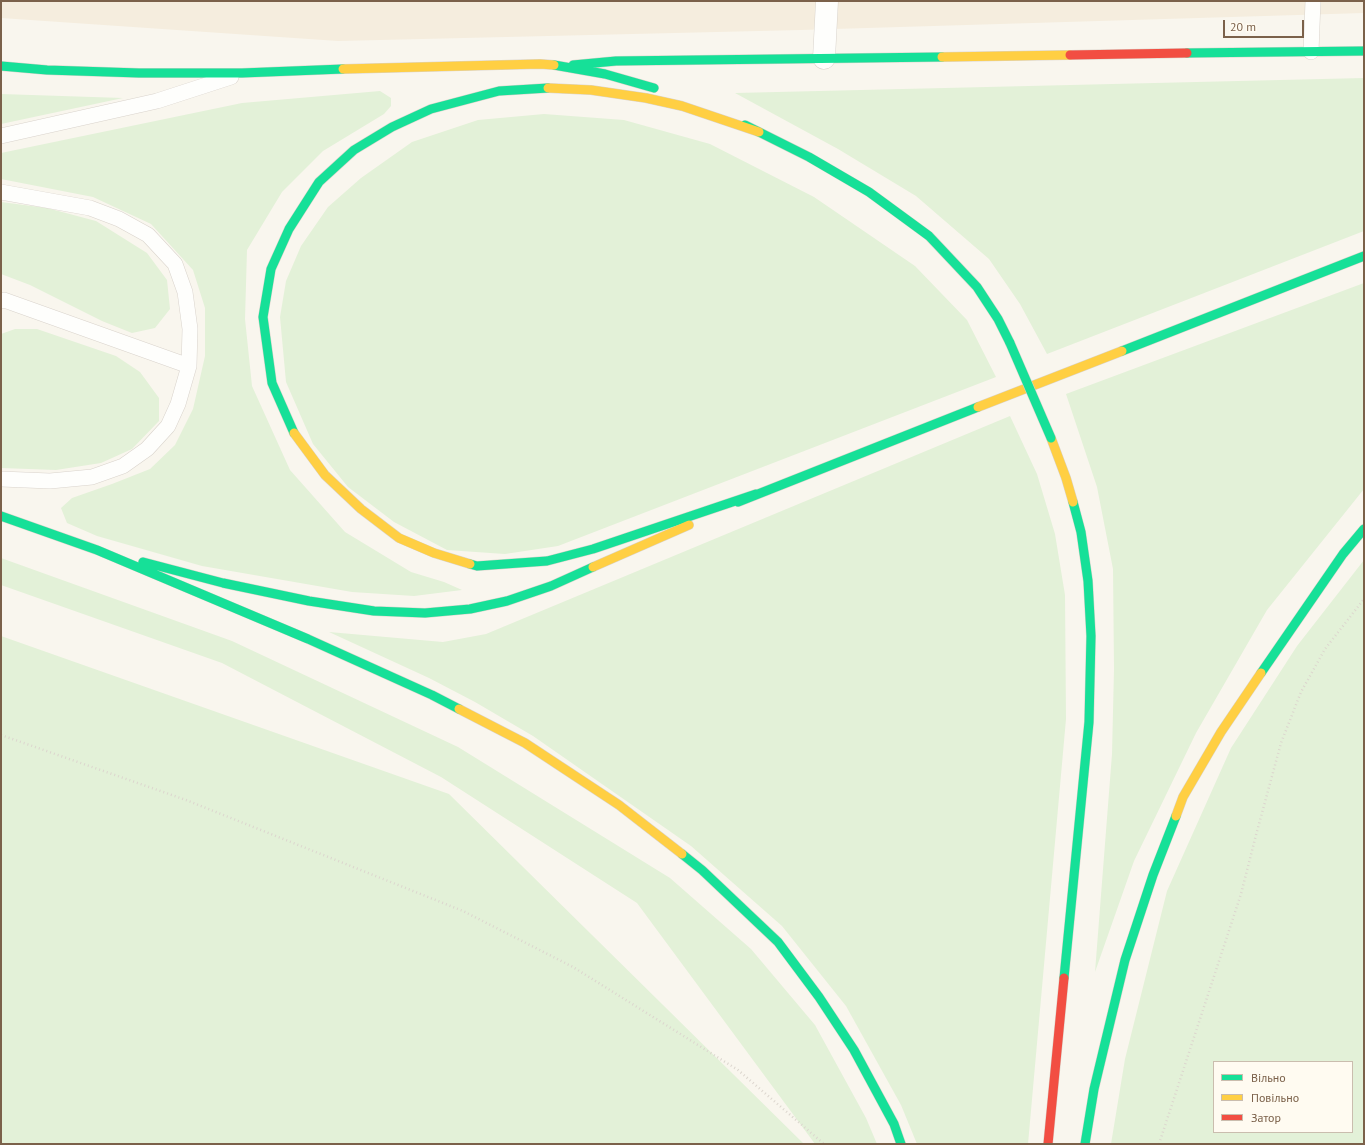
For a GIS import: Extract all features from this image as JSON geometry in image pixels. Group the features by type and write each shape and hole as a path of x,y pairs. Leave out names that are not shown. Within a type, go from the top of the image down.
{"main road":[{"path":"564,66 616,61 1364,51"},
{"path":"1,66 47,70 242,73 380,67 540,64 564,66 605,74 665,91"},
{"path":"759,132 682,106 646,98 591,90 548,88 499,91 431,109 392,127 354,150 319,182 289,230 271,269 264,317 272,383 294,434 325,476 361,509 398,538 434,553 477,566 547,562 593,549 756,494 1364,256"},
{"path":"683,97 716,111 809,157 899,212 929,236 977,287 998,319 1051,438 1066,478 1081,532 1088,581 1091,636 1089,722 1048,1144"},
{"path":"97,550 223,583 309,601 374,611 425,613 470,609 507,601 551,586 756,494"},
{"path":"1,516 97,550 308,639 432,695 525,743 619,805 702,870 778,942 819,997 854,1050 894,1124 901,1144"},
{"path":"1085,1144 1094,1089 1126,960 1153,875 1184,797 1225,725 1343,554 1364,529"}],"street":[{"path":"824,58 827,1"}],"lane":[{"path":"1311,52 1313,1"},
{"path":"1,136 157,101 242,73"},
{"path":"1,192 90,208 119,219 148,235 175,264 185,292 190,329 189,366 178,404 168,426 147,449 123,466 92,477 50,481 1,479"},
{"path":"1,301 4,300 189,366"}],"path":[{"path":"1159,1144 1241,894 1281,743 1300,692 1325,649 1364,599"},
{"path":"1,735 186,800 463,911 573,967 738,1070 824,1144"}],"shaded area":[{"path":"1,1 1364,1 1364,13 801,30 338,41 1,18"}],"green space":[{"path":"1364,78 1364,231 1047,354 1020,304 989,259 916,196 838,149 735,93"},
{"path":"380,91 391,98 391,106 384,114 323,151 282,192 247,250 245,319 252,386 290,470 345,532 411,572 444,582 462,590 414,596 352,592 202,566 97,536 67,523 61,508 72,498 150,469 175,445 193,409 205,356 205,308 193,270 151,224 93,197 1,179 1,153 242,103"},
{"path":"1,94 123,98 1,124"},
{"path":"544,114 624,120 710,144 814,197 915,266 967,320 996,377 558,546 505,554 447,550 394,522 348,487 313,444 286,382 280,317 286,281 301,246 328,207 361,178 412,142 478,120"},
{"path":"1,202 47,208 96,221 147,253 167,280 170,309 155,328 132,333 102,321 30,285 1,274"},
{"path":"1364,283 1364,489 1267,610 1196,733 1134,861 1095,972 1112,754 1114,669 1113,569 1097,487 1066,394"},
{"path":"15,329 37,329 116,356 140,372 159,398 159,421 132,449 101,463 56,470 1,468 1,334"},
{"path":"1010,416 1037,474 1055,534 1065,595 1066,719 1028,1144 917,1144 901,1105 846,1006 782,926 691,846 533,736 475,702 429,678 329,632 443,642 486,634"},
{"path":"1,558 232,641 458,747 670,878 751,949 815,1025 866,1118 877,1144 815,1144 637,903 441,777 222,663 1,585"},
{"path":"1364,560 1364,1144 1111,1144 1125,1059 1167,891 1231,748 1297,646"},
{"path":"1,636 449,794 804,1144 1,1144"}],"traffic: fast":[{"path":"1187,53 1364,51"},
{"path":"573,65 616,61 942,57"},
{"path":"554,65 605,74 654,88"},
{"path":"1,66 47,70 139,73 242,73 343,69"},
{"path":"294,433 272,383 263,317 271,269 289,229 319,182 354,150 392,127 431,109 499,91 548,88"},
{"path":"745,125 809,157 869,192 929,236 977,287 998,319 1010,343"},
{"path":"1122,351 1364,256"},
{"path":"1010,343 1051,438"},
{"path":"738,502 978,407"},
{"path":"470,564 477,566 547,561 593,549 756,494"},
{"path":"1064,978 1089,722 1091,636 1088,581 1081,532 1073,502"},
{"path":"1,516 97,550 308,639 432,695 459,709"},
{"path":"1261,673 1343,554 1364,529"},
{"path":"143,562 223,583 309,601 374,611 425,613 470,609 507,601 551,586 593,567"},
{"path":"1085,1144 1094,1089 1125,960 1153,875 1176,816"},
{"path":"682,854 702,870 778,942 819,997 854,1050 894,1124 901,1144"}],"traffic: slow":[{"path":"942,57 1070,55"},
{"path":"343,69 540,64 554,65"},
{"path":"548,88 591,90 646,98 682,106 759,132"},
{"path":"978,407 1122,351"},
{"path":"294,433 325,475 361,509 399,538 434,553 470,564"},
{"path":"1051,438 1073,502"},
{"path":"593,567 689,525"},
{"path":"1176,816 1183,797 1221,732 1261,673"},
{"path":"459,709 525,743 619,805 682,854"}],"traffic: jam":[{"path":"1070,55 1187,53"},
{"path":"1048,1144 1064,978"}]}
